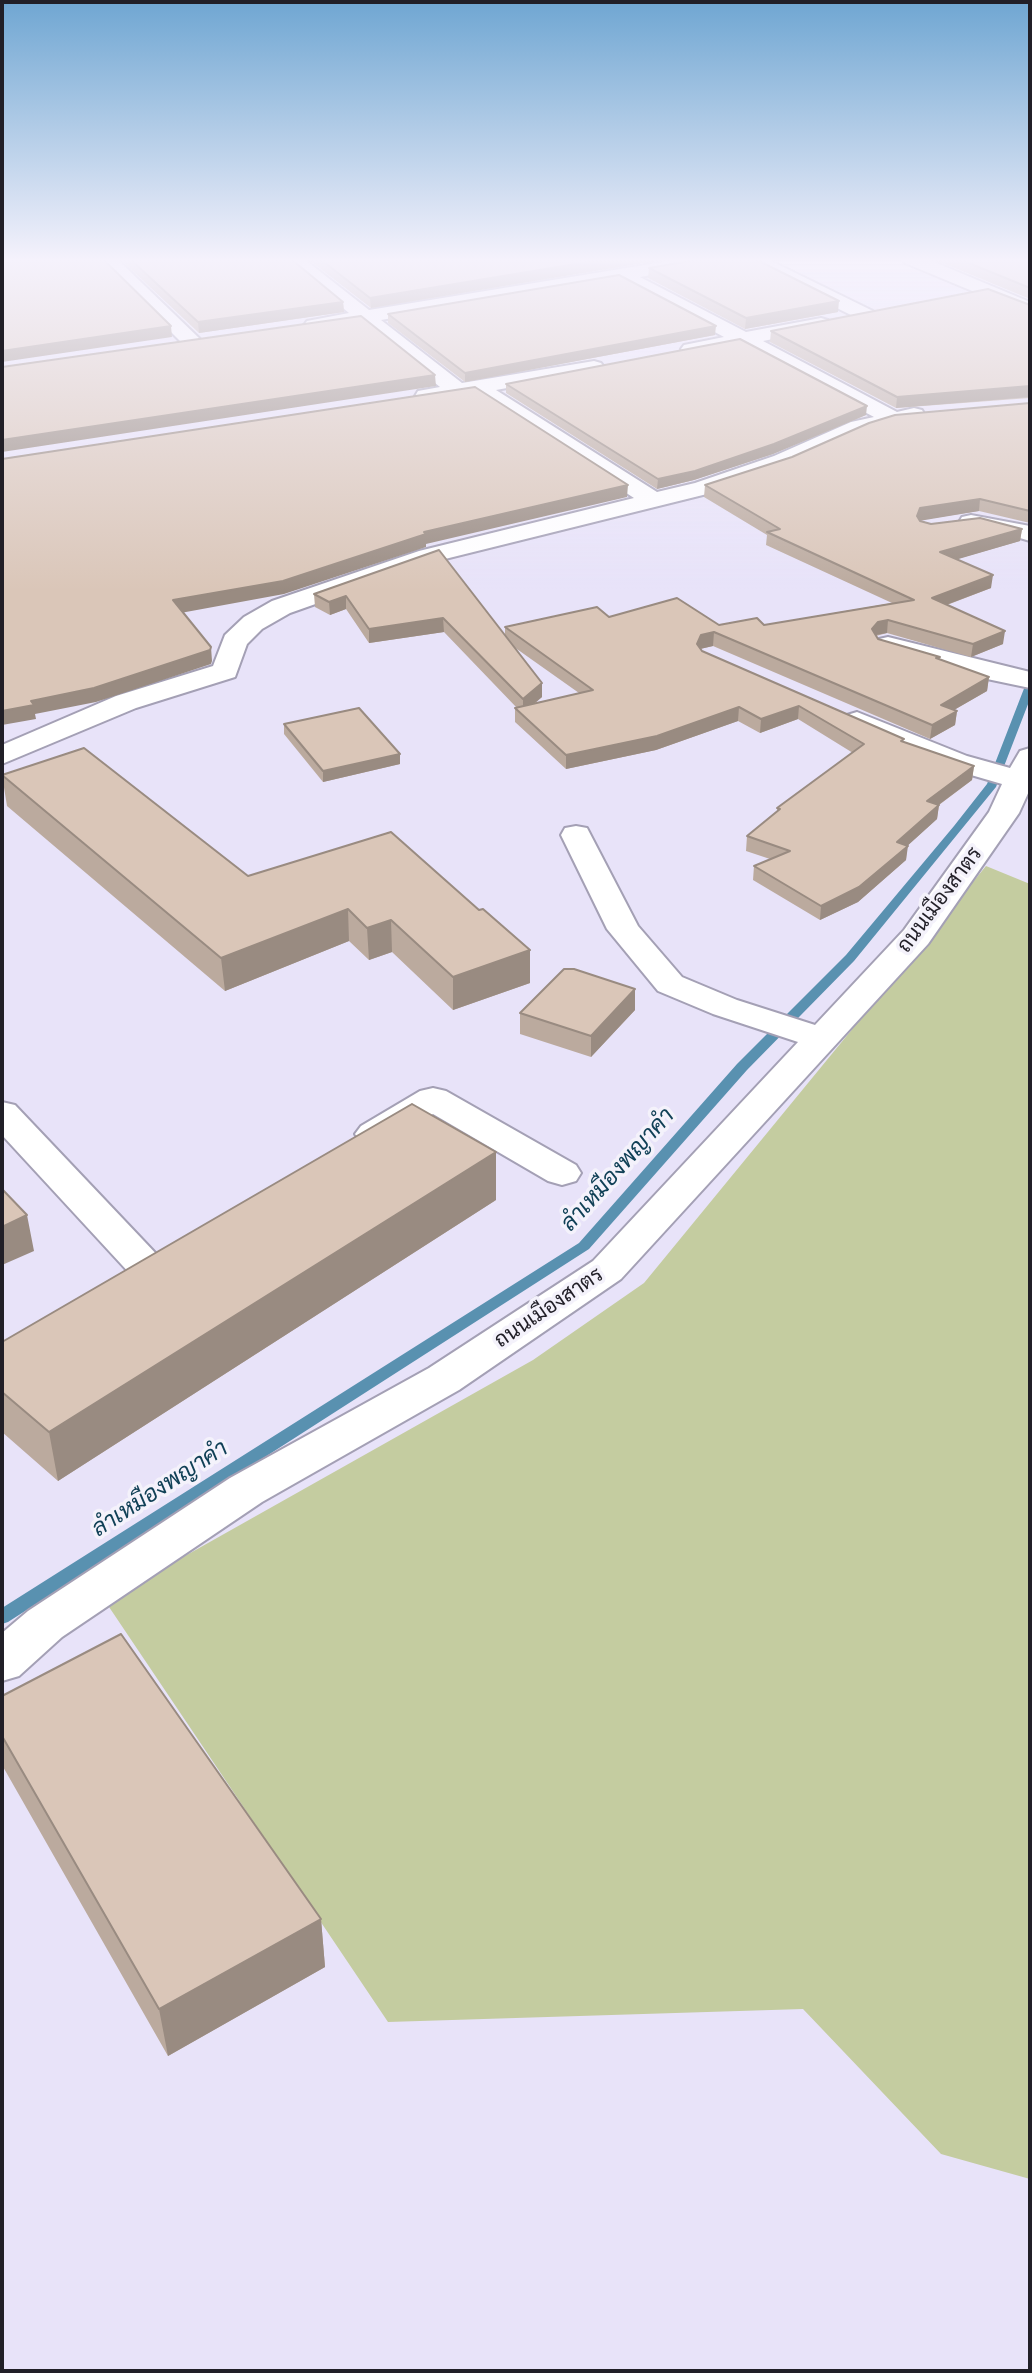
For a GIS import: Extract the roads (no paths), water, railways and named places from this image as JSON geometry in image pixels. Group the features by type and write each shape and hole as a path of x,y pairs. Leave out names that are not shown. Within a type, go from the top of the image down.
{"street":[{"path":"439,370 655,501"},
{"path":"404,400 580,370"},
{"path":"802,370 892,418"},
{"path":"2,755 126,702 225,671 234,641 253,623 281,607 428,556 655,501 782,461 859,427 892,418 937,412"},
{"path":"942,526 978,521 1015,528 1030,534"},
{"path":"886,644 1030,680"},
{"path":"838,713 971,765 1018,770"},
{"name":"ถนนเมืองสาตร","path":"2,1662 45,1624 246,1490 444,1379 607,1270 806,1033 916,937 1004,813 1018,770"},
{"path":"576,835 623,929 670,984 725,1007 806,1033"},
{"path":"343,1152 433,1099 562,1173"},
{"path":"2,1112 147,1268"},
{"path":"113,1288 181,1248"}],"waterway":[{"name":"ลำเหมืองพญาคำ","path":"2,1617 584,1246 742,1067 850,958 958,828 992,785 1030,686"}]}
